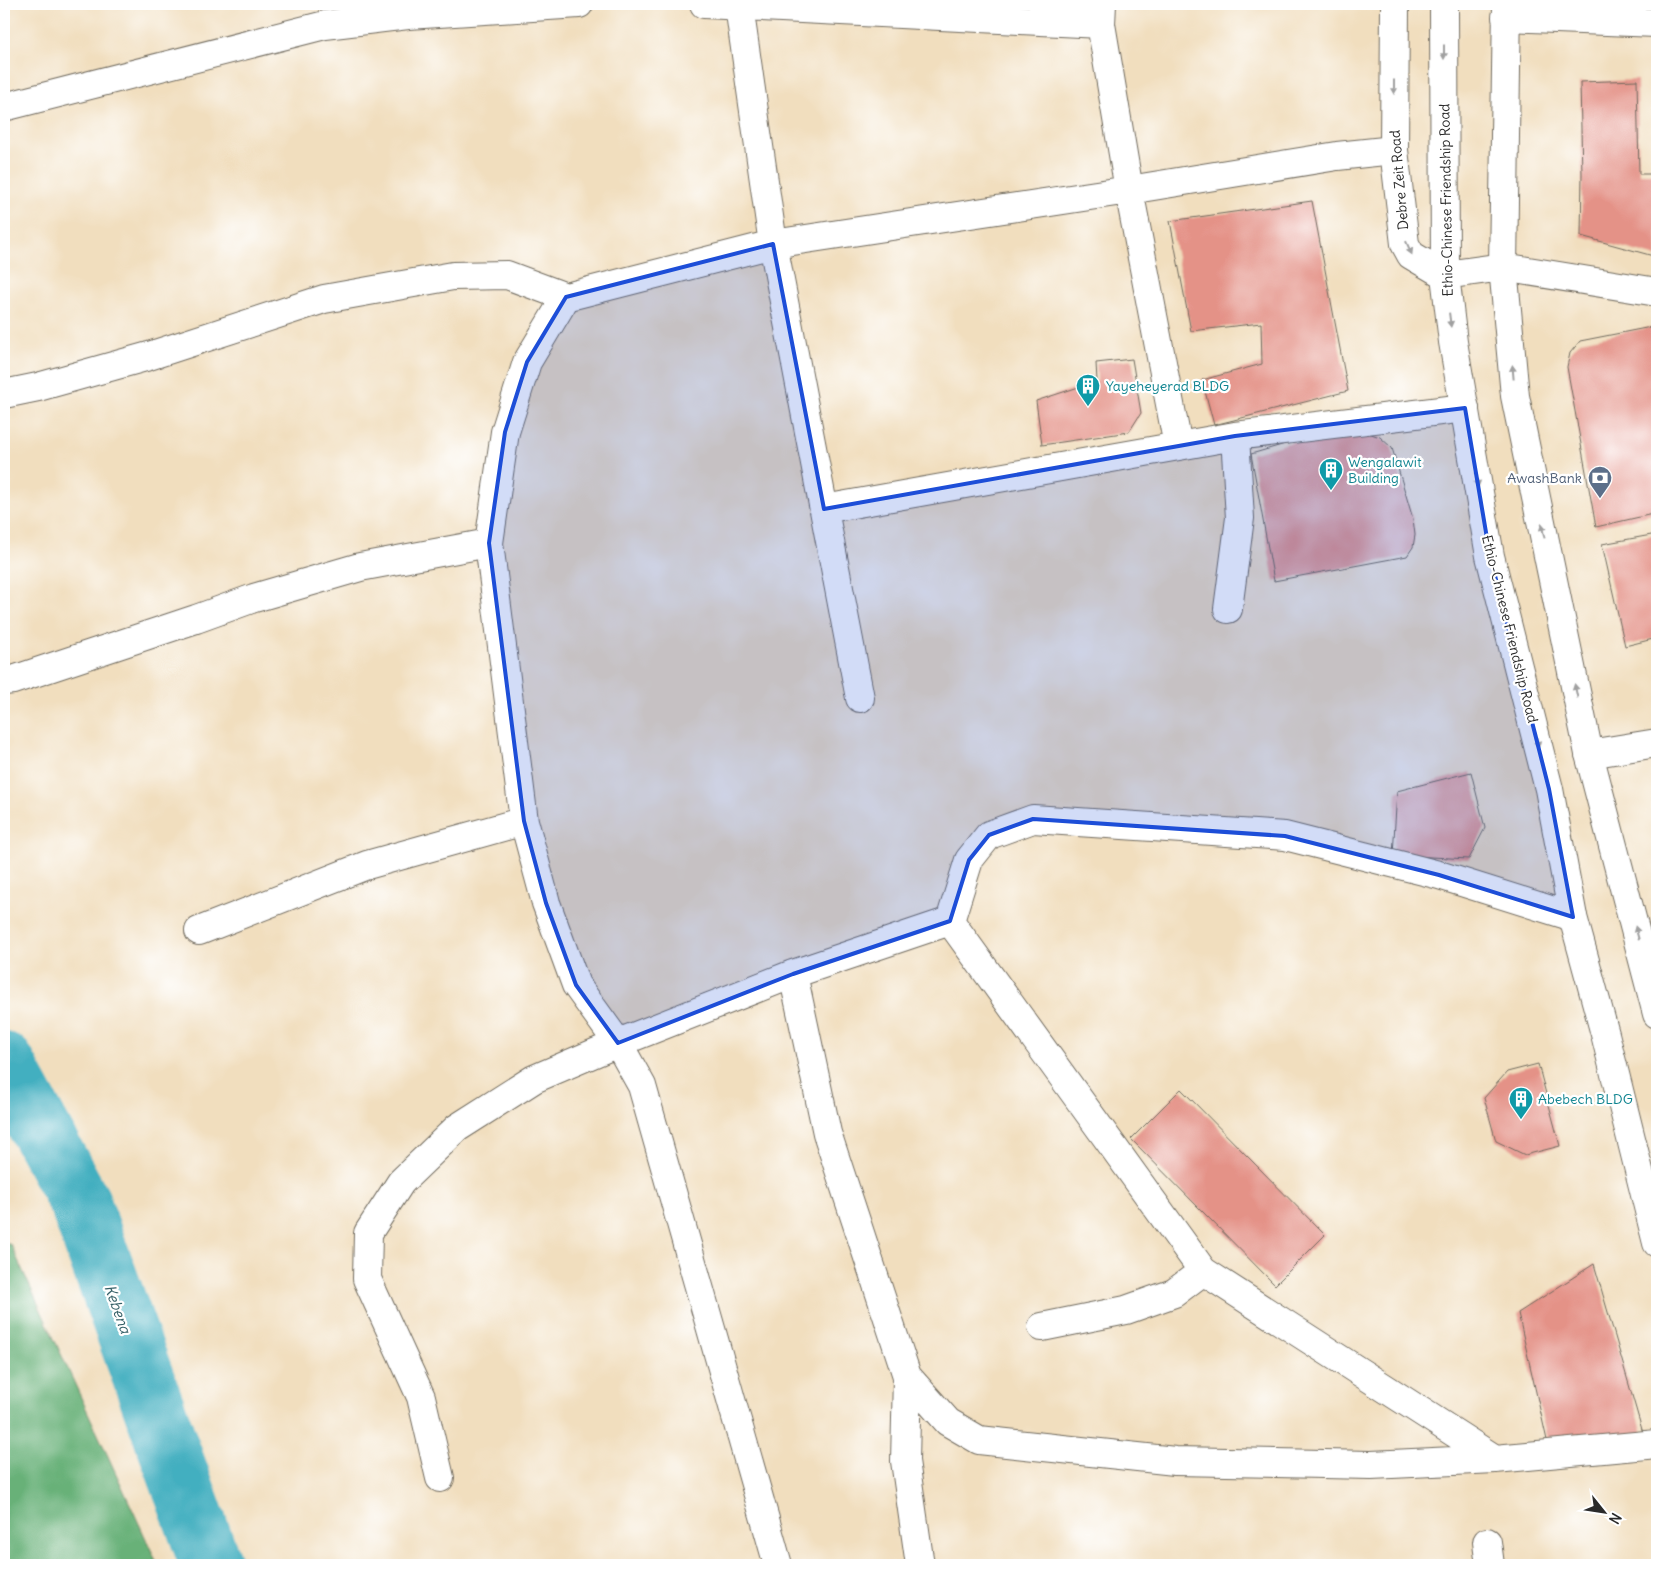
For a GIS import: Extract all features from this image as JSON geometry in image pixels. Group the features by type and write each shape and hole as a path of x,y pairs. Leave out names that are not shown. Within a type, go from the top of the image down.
{"street":[{"path":"4,107 322,14 579,4"},
{"path":"704,4 1101,14 1129,190 1178,446"},
{"name":"Debre Zeit Road","path":"1395,4 1394,150 1406,244 1411,255 1445,275"},
{"name":"Ethio-Chinese Friendship Road","path":"1444,4 1445,275 1452,342 1490,556 1549,789 1573,917 1605,1034 1657,1243"},
{"path":"739,6 773,244 860,698"},
{"path":"1657,22 1507,10 1503,267 1515,396 1589,754 1654,984 1657,1014"},
{"path":"4,394 38,387 149,356 324,299 454,276 507,275 566,297 773,244 1129,190 1337,156 1394,150"},
{"path":"1445,275 1503,267 1657,292"},
{"path":"566,297 527,362 505,432 488,543 524,821 546,903 576,985 618,1043 642,1086 778,1565"},
{"path":"824,509 1235,436 1465,408"},
{"path":"1228,608 1240,518 1235,436"},
{"path":"4,682 254,598 360,567 488,543"},
{"path":"1589,754 1657,743"},
{"path":"950,921 970,860 989,835 1033,819 1285,836 1439,875 1573,917"},
{"path":"199,931 367,865 524,821"},
{"path":"440,1478 421,1397 367,1279 368,1233 401,1182 457,1128 534,1080 618,1043 793,974 950,921"},
{"path":"950,921 1203,1271 1495,1459"},
{"path":"793,974 827,1133 907,1376 905,1461 920,1565"},
{"path":"1042,1327 1126,1310 1174,1293 1203,1271"},
{"path":"907,1376 948,1422 979,1440 1175,1461 1371,1465 1495,1459 1657,1444"}],"highlighted area":[{"path":"773,244 824,509 1235,436 1465,408 1490,556 1549,789 1573,917 1439,875 1285,836 1033,819 989,835 969,860 950,921 793,974 618,1043 576,985 546,903 524,821 489,543 505,432 527,362 566,297"}],"green space":[{"path":"4,1242 11,1245 158,1565 4,1565"}],"building":[{"path":"1637,80 1639,174 1657,174 1657,257 1581,236 1580,82"},
{"path":"1312,201 1348,391 1214,425 1202,380 1262,364 1261,323 1191,331 1170,221"},
{"path":"1651,327 1657,329 1657,513 1596,527 1567,367 1570,353 1580,341"},
{"name":"Yayeheyerad BLDG","path":"1132,359 1141,413 1129,432 1042,445 1036,401 1097,381 1096,363"},
{"name":"Wengalawit Building","path":"1347,426 1380,437 1392,448 1413,519 1415,535 1413,547 1407,556 1274,581 1251,454"},
{"path":"1657,534 1657,638 1625,646 1602,544"},
{"path":"1471,772 1485,828 1469,859 1393,855 1397,791"},
{"name":"Abebech BLDG","path":"1538,1064 1560,1146 1525,1155 1496,1141 1484,1098 1507,1072"},
{"path":"1181,1089 1325,1235 1275,1285 1131,1139"},
{"path":"1594,1264 1645,1440 1549,1449 1518,1313"}],"waterway":[{"name":"Kebena","path":"4,1063 80,1203 211,1565"}],"place":[{"name":"Yayeheyerad BLDG","path":"1088,407"},
{"name":"Wengalawit Building","path":"1331,491"},
{"name":"AwashBank","path":"1600,499"},
{"name":"Abebech BLDG","path":"1521,1120"}]}
